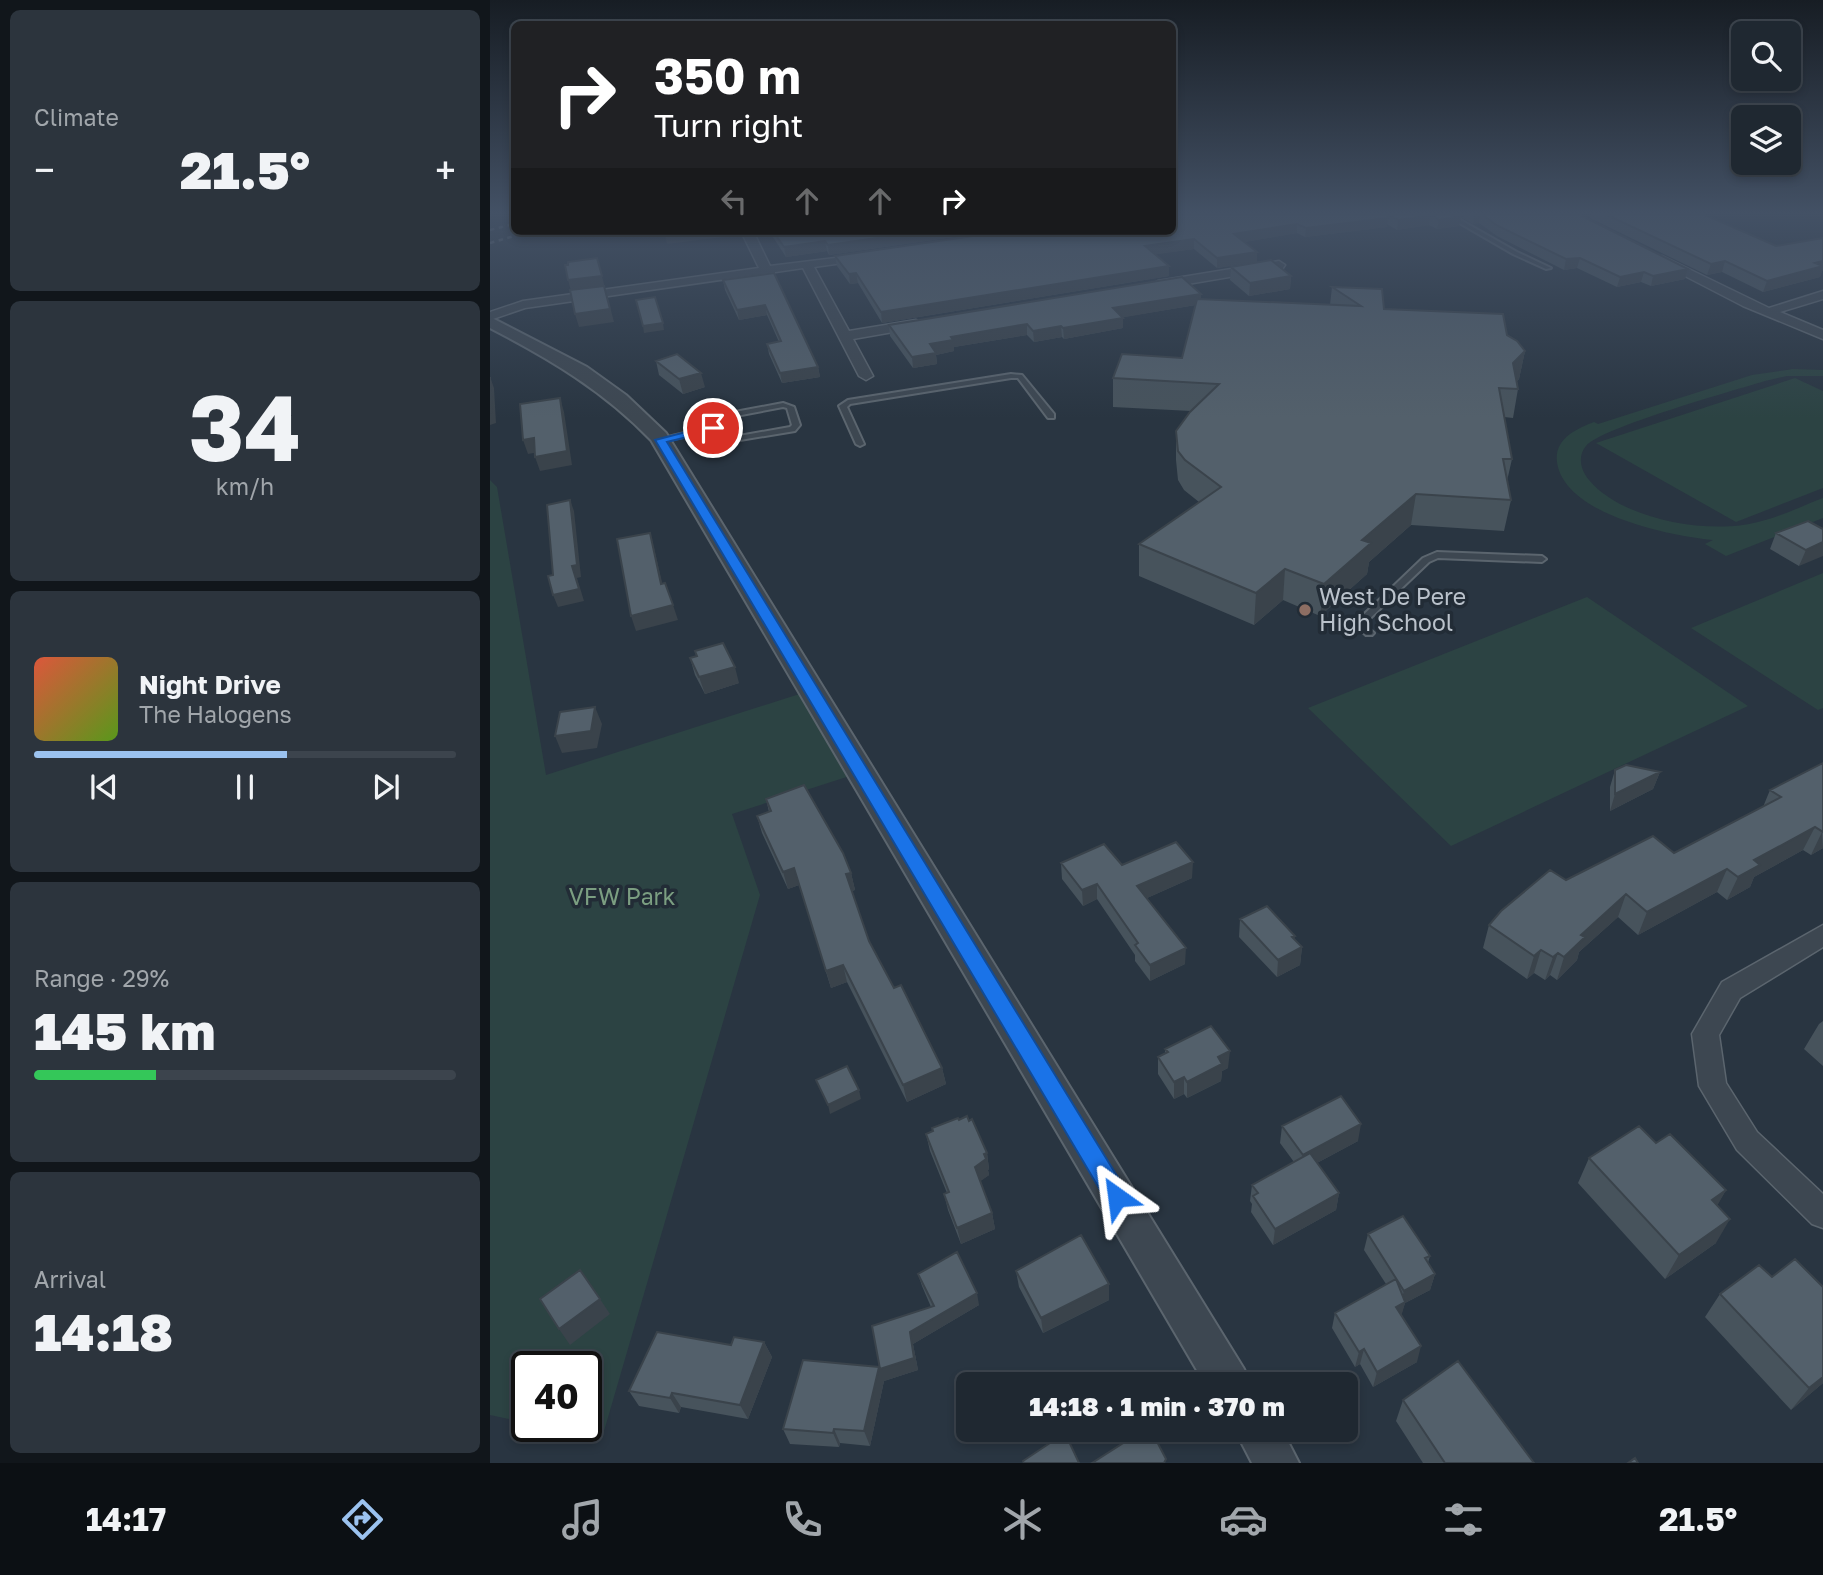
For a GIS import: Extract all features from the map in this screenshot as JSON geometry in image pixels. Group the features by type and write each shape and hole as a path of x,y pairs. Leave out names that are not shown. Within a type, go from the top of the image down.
{"street":[{"path":"490,316 523,305 681,282"},
{"path":"817,282 866,376"},
{"path":"1143,287 1172,282"},
{"path":"1708,282 1823,335"},
{"path":"1768,312 1823,295"},
{"path":"490,322 579,367 631,407 660,440 1222,1372"},
{"path":"845,336 927,322"},
{"path":"1823,935 1731,990 1705,1034 1713,1086 1747,1141 1823,1214"},
{"path":"1264,1442 1277,1463"}],"lane":[{"path":"860,444 843,406 848,402 1011,376 1020,376 1051,416"},
{"path":"783,405 790,407 796,425 792,429 722,441 716,439 713,428 711,419 719,416 783,405"},
{"path":"660,440 713,428"},
{"path":"1369,633 1359,624 1426,560 1437,555 1542,559"}],"green space":[{"path":"1793,369 1823,370 1823,376 1787,376 1765,381 1641,420 1596,438 1586,446 1581,463 1589,480 1604,494 1644,514 1668,521 1716,527 1738,526 1774,517 1823,498 1823,518 1726,556 1705,544 1713,540 1647,528 1598,509 1578,496 1564,480 1557,462 1559,447 1568,436 1580,428 1752,375"},
{"path":"1795,378 1823,391 1823,488 1736,522 1596,443"},
{"name":"VFW Park","path":"490,480 497,487 546,775 812,690 862,772 732,814 760,895 602,1438 602,1351 511,1351 511,1420 490,1415"},
{"path":"1823,573 1823,708 1818,710 1691,628"},
{"path":"1587,597 1748,706 1451,846 1308,708"}],"building":[{"path":"724,282 778,282 818,367 780,373 767,344 781,341 765,305 737,310"},
{"path":"862,282 1067,282 881,312"},
{"path":"1150,282 1188,282 1201,294 1113,308 1123,318 1033,331 1027,324 951,337 953,340 930,344 936,353 912,357 889,325"},
{"path":"604,286 610,309 575,314 570,290"},
{"path":"1332,287 1382,289 1384,309 1503,314 1507,335 1517,341 1525,351 1513,363 1518,389 1499,388 1512,459 1503,459 1511,500 1416,494 1362,540 1371,543 1324,584 1285,569 1256,593 1139,544 1221,487 1185,460 1178,451 1176,431 1190,412 1219,384 1113,378 1122,354 1182,358 1197,299 1361,306"},
{"path":"655,297 663,323 643,326 636,300"},
{"path":"677,354 701,373 679,379 656,361"},
{"path":"490,377 492,412 490,413"},
{"path":"560,398 567,451 535,457 534,438 523,440 520,404"},
{"path":"570,500 577,565 572,566 579,589 553,595 548,576 553,575 547,505"},
{"path":"1808,521 1823,529 1823,542 1806,550 1776,533"},
{"path":"650,533 661,584 665,583 673,605 631,616 617,539"},
{"path":"723,643 735,667 699,677 690,658 697,656 695,651"},
{"path":"595,707 591,731 555,736 560,712"},
{"path":"1823,763 1823,832 1815,827 1754,860 1760,865 1738,877 1727,869 1647,912 1626,894 1581,935 1585,937 1564,957 1558,953 1553,957 1541,950 1534,956 1489,925 1501,911 1550,870 1566,880 1653,836 1674,853 1781,797 1770,790"},
{"path":"1626,765 1660,772 1615,794 1615,770"},
{"path":"804,785 843,853 851,873 846,874 869,941 894,988 901,985 942,1068 903,1085 843,965 826,971 794,868 783,872 757,816 771,811 766,799"},
{"path":"1176,842 1193,862 1137,886 1186,948 1150,965 1097,884 1082,890 1061,863 1104,844 1122,865"},
{"path":"1267,906 1302,947 1278,960 1240,919"},
{"path":"1211,1026 1230,1051 1218,1057 1222,1064 1187,1082 1184,1077 1174,1082 1158,1057 1168,1052 1165,1049"},
{"path":"847,1066 859,1090 828,1105 816,1080"},
{"path":"1341,1096 1361,1124 1303,1155 1282,1126"},
{"path":"967,1116 969,1121 972,1119 987,1153 984,1154 986,1159 975,1167 992,1213 957,1228 944,1194 949,1192 926,1134 933,1131 932,1128"},
{"path":"1639,1126 1656,1143 1670,1134 1726,1190 1712,1200 1730,1219 1679,1255 1589,1158"},
{"path":"1310,1153 1339,1193 1275,1229 1253,1196 1258,1193 1252,1185"},
{"path":"1403,1216 1430,1256 1425,1258 1435,1274 1404,1291 1368,1234"},
{"path":"1081,1235 1109,1284 1041,1318 1016,1271"},
{"path":"957,1252 977,1293 910,1332 914,1358 880,1369 872,1326 934,1306 918,1274"},
{"path":"1795,1259 1823,1287 1823,1377 1809,1388 1720,1294 1759,1265 1772,1277"},
{"path":"580,1270 600,1299 559,1329 540,1299"},
{"path":"1396,1279 1405,1302 1396,1307 1421,1346 1377,1372 1364,1349 1359,1352 1335,1313"},
{"path":"657,1332 731,1345 734,1337 764,1342 740,1405 672,1393 670,1398 629,1391"},
{"path":"803,1360 879,1367 864,1431 834,1429 833,1433 783,1429"},
{"path":"1458,1361 1534,1463 1445,1463 1403,1400"},
{"path":"1052,1442 1069,1442 1079,1463 1024,1463 1023,1461"},
{"path":"1125,1442 1157,1442 1166,1459 1164,1463 1092,1463"}],"place":[{"name":"West De Pere High School","path":"1305,610"}],"route":[{"path":"713,428 660,440 1117,1197"}]}
